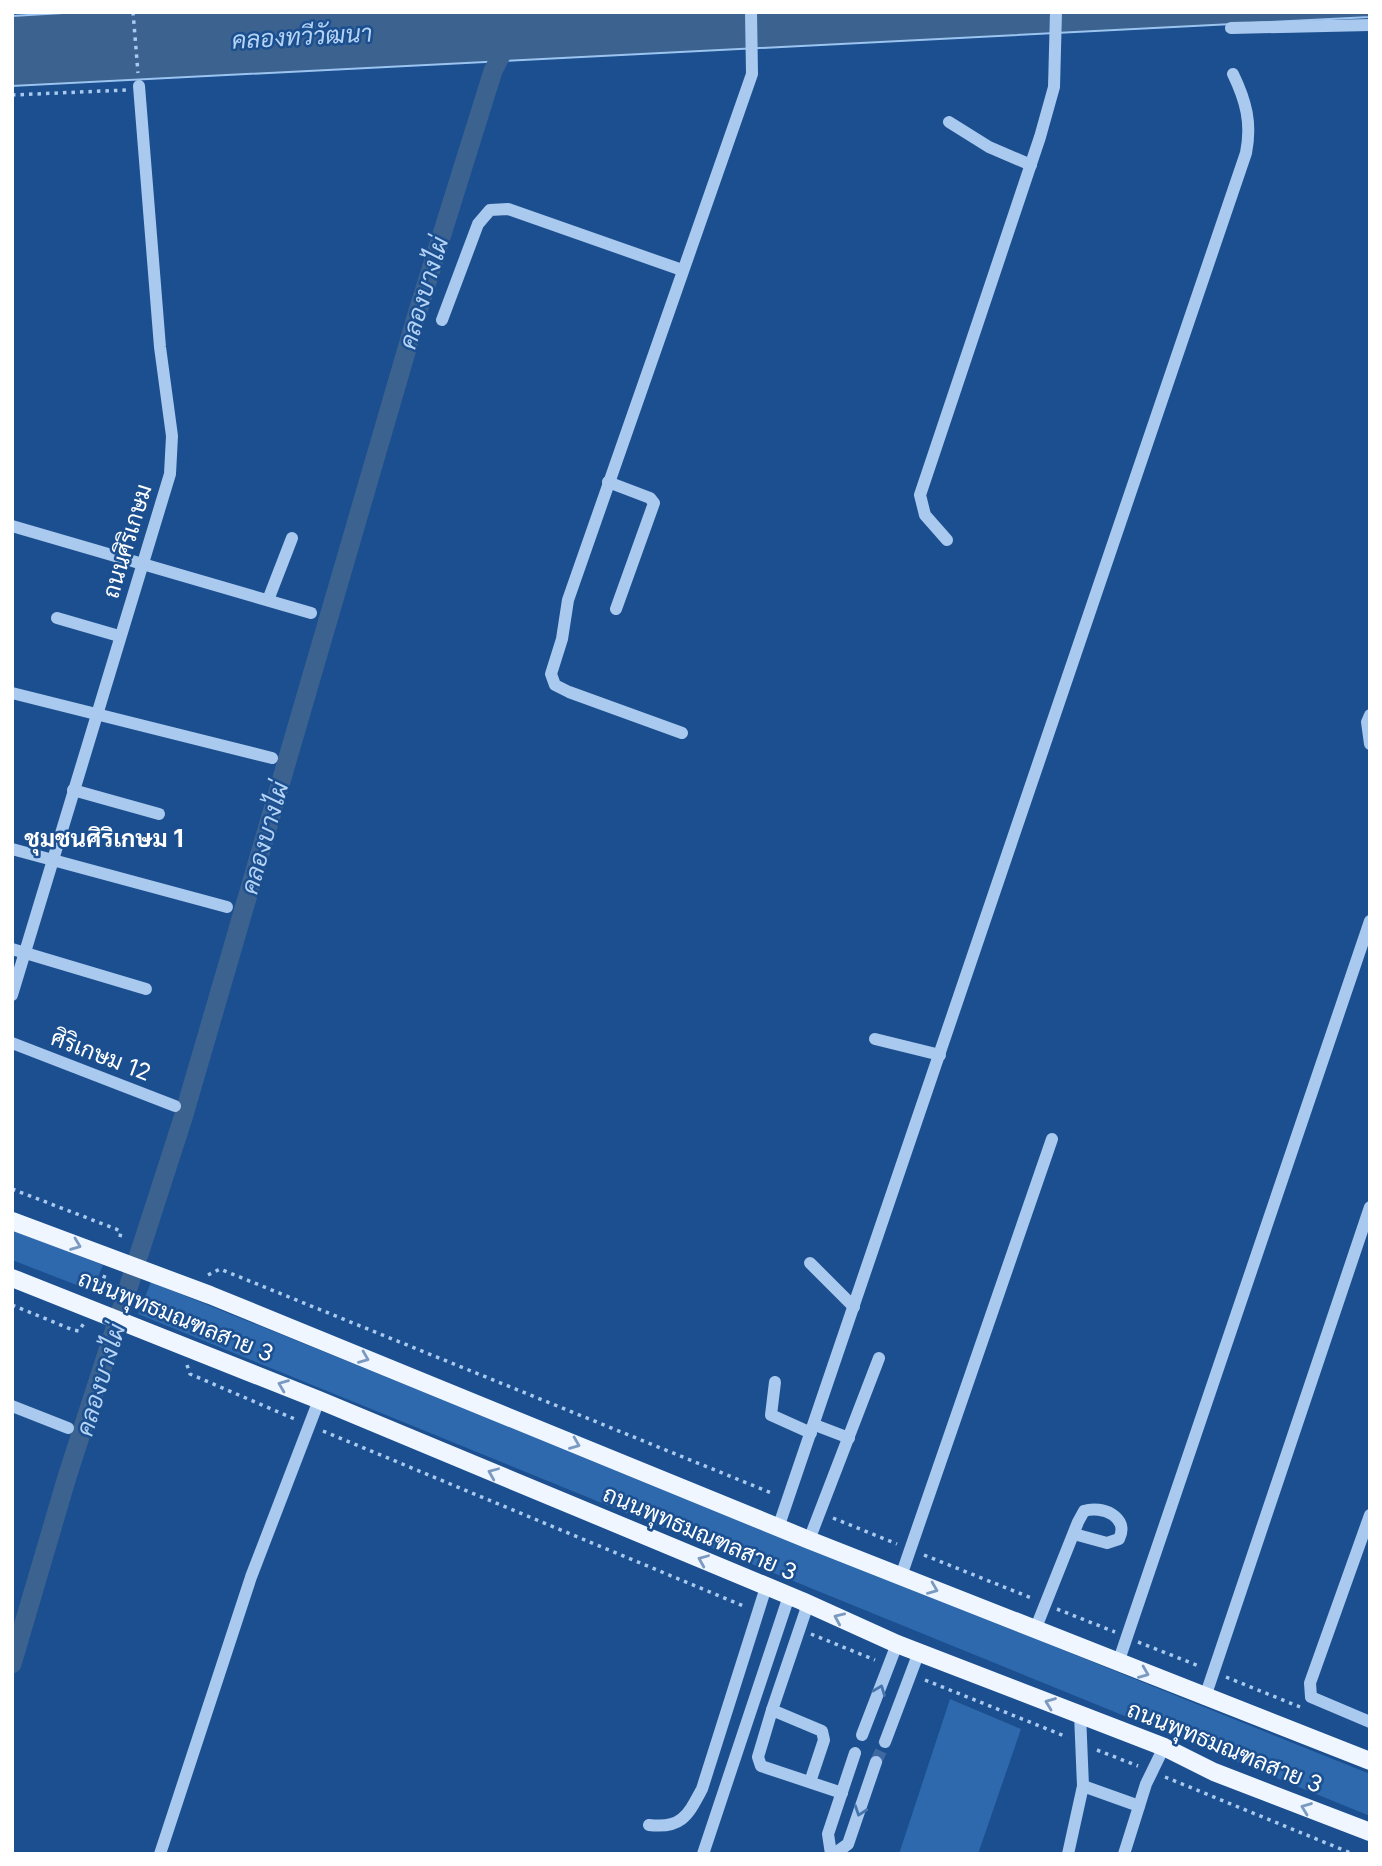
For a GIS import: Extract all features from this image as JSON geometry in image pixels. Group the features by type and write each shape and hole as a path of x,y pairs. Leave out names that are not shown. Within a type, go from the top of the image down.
{"main road":[{"name":"ถนนพุทธมณฑลสาย 3","path":"12,1221 210,1295 778,1528 1370,1760"},
{"name":"ถนนพุทธมณฑลสาย 3","path":"12,1278 319,1401 789,1596 897,1644 1164,1747 1214,1772 1370,1832"}],"street":[{"path":"682,733 569,692 551,681 568,600 752,74 751,12"},
{"path":"947,540 925,515 920,495 1031,165 1054,87 1056,12"},
{"path":"1231,28 1370,25"},
{"path":"778,1528 1246,153 1250,134 1248,114 1233,74"},
{"name":"ถนนศิริเกษม","path":"12,995 19,951 53,861 173,453 160,347 139,88"},
{"path":"948,122 989,147 1031,165"},
{"path":"442,320 478,224 490,210 508,209 682,270"},
{"path":"608,482 650,498 654,503 616,609"},
{"path":"12,526 311,613"},
{"path":"268,600 292,538"},
{"path":"57,618 119,636"},
{"path":"12,692 272,758"},
{"path":"1370,715 1367,722 1370,744"},
{"path":"73,790 159,814"},
{"path":"12,849 227,907"},
{"path":"1118,1662 1370,921"},
{"path":"19,951 146,989"},
{"path":"875,1040 940,1055"},
{"name":"ศิริเกษม 12","path":"12,1043 174,1107"},
{"path":"901,1576 1052,1139"},
{"path":"1205,1697 1370,1207"},
{"path":"810,1263 854,1307"},
{"path":"809,1540 879,1358"},
{"path":"775,1382 771,1415 849,1438"},
{"path":"160,1854 251,1577 319,1401"},
{"path":"12,1406 68,1428"},
{"path":"1370,1515 1310,1684 1311,1697 1370,1722"},
{"path":"1035,1629 1074,1534"},
{"path":"649,1825 668,1828 676,1823 687,1815 702,1789 766,1587"},
{"path":"704,1854 789,1596"},
{"path":"808,1604 772,1710 758,1757 759,1763 842,1793"},
{"path":"862,1735 897,1644"},
{"path":"885,1742 919,1652"},
{"path":"772,1710 822,1731 824,1740 810,1782"},
{"path":"1068,1854 1083,1786 1080,1714"},
{"path":"1124,1854 1139,1806 1164,1747"},
{"path":"855,1753 828,1834 833,1854 848,1844 876,1762"},
{"path":"1083,1786 1139,1806"}],"path":[{"path":"12,95 139,88 133,12"}],"shaded area":[{"path":"12,1230 103,1265 92,1291 12,1260"},
{"path":"151,1282 1370,1774 1370,1816 138,1314"},
{"path":"950,1699 1021,1729 978,1854 899,1854"}],"water":[{"name":"คลองทวีวัฒนา","path":"80,12 1370,12 1370,17 12,86 12,16"}],"waterway":[{"name":"คลองบางไผ่","path":"12,1664 67,1477 183,1118 418,311 493,71 516,26 520,12"}],"tunnel":[{"path":"876,1762 885,1742"}],"district":[{"name":"ชุมชนศิริเกษม 1","path":"104,839"}]}
